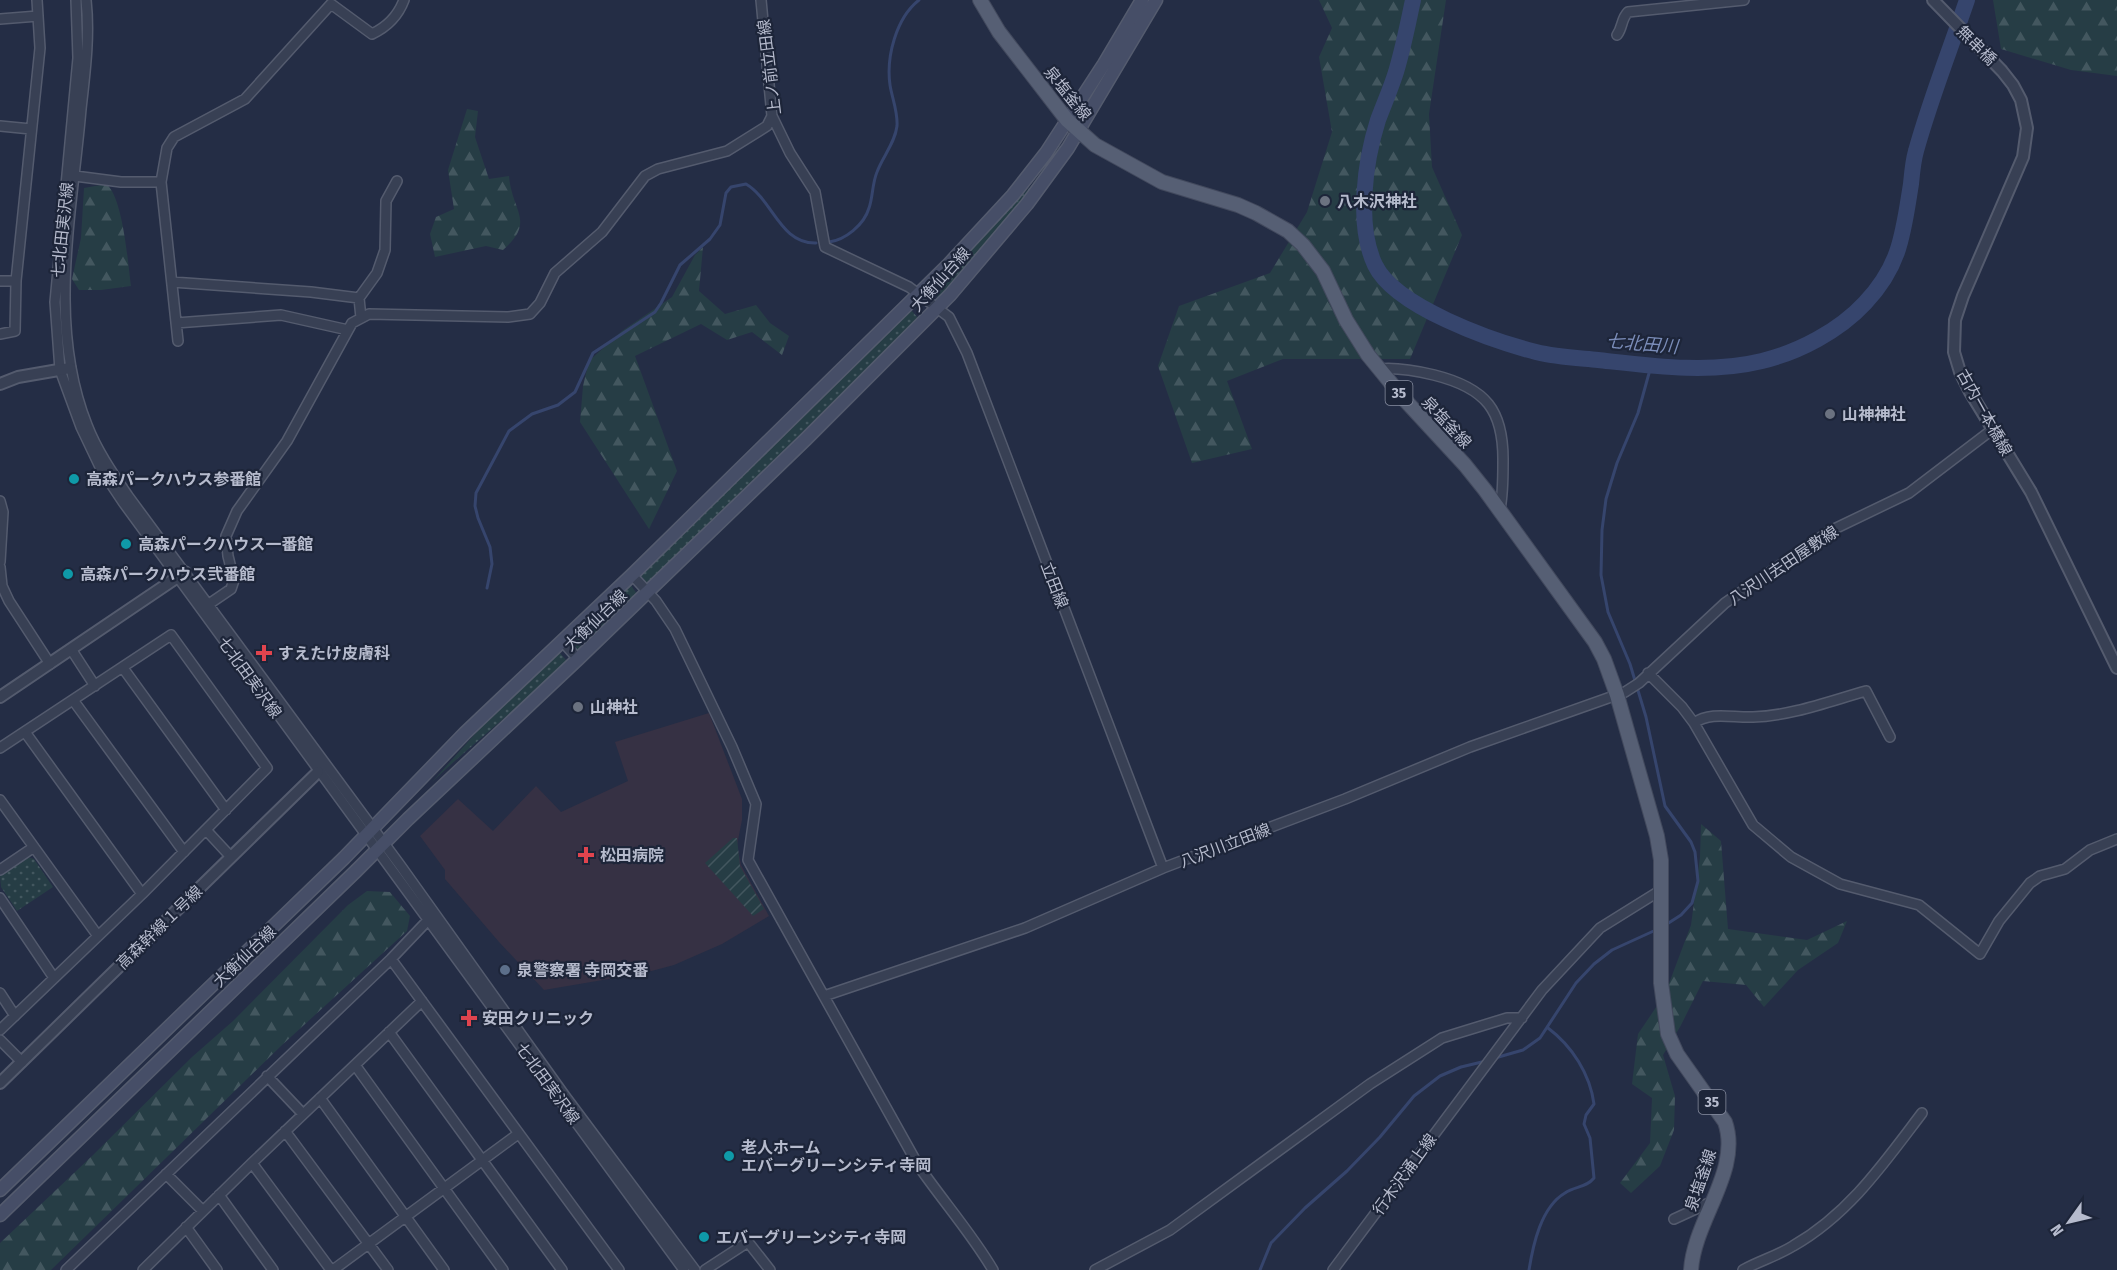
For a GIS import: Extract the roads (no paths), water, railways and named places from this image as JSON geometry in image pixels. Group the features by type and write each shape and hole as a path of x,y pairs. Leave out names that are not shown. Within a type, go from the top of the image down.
{"main road":[{"name":"泉塩釜線","path":"980,0 999,32 1078,132 1102,149 1162,182 1238,205 1256,213 1288,231 1303,245 1323,271 1346,320 1379,369 1465,465 1500,509 1595,642 1621,694 1657,836 1661,860 1661,983 1668,1034 1677,1054 1725,1122 1729,1133 1727,1161 1694,1247 1691,1270"},
{"name":"大衡仙台線","path":"0,1190 369,833 465,733 632,575 919,293 1013,195 1046,153 1104,64 1142,0"},
{"name":"大衡仙台線","path":"0,1215 578,659 938,308 1027,204 1078,132 1156,0"}],"street":[{"path":"0,334 15,331 16,280 40,48 37,0"},
{"name":"七北田実沢線","path":"76,0 78,58 55,302 65,369 81,427 101,469 181,574 318,772 369,833"},
{"path":"0,384 18,377 65,369 64,275 86,58 86,0"},
{"path":"178,341 161,182 167,148 174,136 245,99 331,4 372,34 384,29 400,11 404,0"},
{"name":"上ノ前立田線","path":"761,0 772,116 790,153 815,192 825,247 919,293 938,308"},
{"path":"1617,35 1623,16 1628,12 1744,0"},
{"name":"無串橋","path":"1932,0 2008,78"},
{"path":"0,19 38,16"},
{"name":"古内一本橋線","path":"2008,78 2021,100 2025,113 2027,140 2012,184 1963,296 1955,320 1954,352 1960,372 1970,392 2031,492 2117,668"},
{"path":"209,604 231,589 234,580 226,537 237,511 288,441 352,323 369,314 508,317 530,314 540,303 555,273 602,232 645,176 658,169 727,151 767,126 772,116"},
{"path":"0,126 31,129"},
{"path":"75,176 121,182 161,182"},
{"path":"361,318 359,298 377,273 385,250 386,201 397,181"},
{"path":"0,281 16,280"},
{"path":"172,282 311,292 359,298"},
{"name":"立田線","path":"938,308 954,323 967,353 1163,868"},
{"path":"176,323 281,315 348,330"},
{"path":"1379,369 1426,373 1458,381 1481,396 1496,413 1502,432 1503,448 1503,493 1500,509"},
{"name":"八沢川去田屋敷線","path":"1621,694 1646,675 1725,603 1830,531 1910,493 1993,429"},
{"path":"0,501 3,512 0,562"},
{"path":"0,567 2,586 9,601 50,664"},
{"path":"0,697 181,574 209,604 369,833 695,1270"},
{"path":"632,575 648,591 675,629 732,747 756,804 748,860 918,1165 981,1250 993,1270"},
{"path":"0,748 171,635 267,768 142,894 0,1030"},
{"path":"562,641 578,659"},
{"path":"71,649 95,686"},
{"path":"123,668 226,810"},
{"path":"1646,675 1682,707 1694,723 1753,825 1791,857 1840,884 1918,905 1980,954 1999,921 2030,883 2040,876 2065,869 2090,850 2117,839"},
{"path":"1694,723 1701,718 1753,717 1797,710 1866,691 1890,737"},
{"name":"八沢川立田線","path":"824,996 1025,928 1163,868 1345,799 1470,747 1621,694"},
{"path":"73,700 184,852"},
{"path":"25,732 142,894"},
{"name":"高森幹線１号線","path":"0,1083 318,772"},
{"path":"2,807 98,936"},
{"path":"206,830 231,857"},
{"path":"0,870 34,847"},
{"name":"行木沢涌上線","path":"1333,1270 1542,990 1600,928 1661,890"},
{"path":"0,898 54,978"},
{"path":"66,1270 392,959 431,916"},
{"name":"七北田実沢線","path":"431,916 684,1270"},
{"path":"392,959 619,1270"},
{"path":"0,993 15,1016"},
{"path":"143,1270 422,1001"},
{"path":"1095,1270 1170,1230 1370,1084 1442,1038 1507,1018 1522,1018"},
{"path":"389,1032 562,1270"},
{"path":"0,1040 22,1062"},
{"path":"355,1065 503,1270"},
{"path":"267,1076 303,1114"},
{"path":"320,1098 444,1270"},
{"path":"1743,1270 1792,1248 1822,1227 1864,1188 1922,1113"},
{"path":"285,1131 388,1270"},
{"path":"252,1163 332,1270 518,1134"},
{"path":"166,1174 203,1211"},
{"path":"219,1195 273,1270"},
{"path":"1674,1219 1711,1202"},
{"path":"186,1227 217,1270"},
{"path":"705,1270 748,1242 771,1270"},
{"path":"153,1261 160,1270"}],"waterway":[{"path":"829,242 853,231 867,214 875,177 894,138 897,126 889,74 891,51 904,17 919,0"},
{"name":"七北田川","path":"1413,0 1399,63 1373,136 1366,173 1364,212 1369,249 1375,265 1386,280 1423,308 1496,340 1559,356 1680,368 1742,365 1790,352 1818,339 1843,323 1877,289 1893,262 1898,248 1906,218 1916,151 1967,0"},
{"path":"487,588 492,564 490,547 475,506 476,493 509,431 532,414 558,405 575,392 593,353 655,312 680,265 710,239 720,225 726,193 731,187 746,184 763,200 785,229 804,241 816,243"},
{"path":"1651,366 1638,413 1617,463 1606,499 1602,530 1601,575 1608,612 1630,664 1646,717 1665,806 1691,842 1695,852 1698,881 1692,903 1681,915 1667,924"},
{"path":"1495,1058 1523,1050 1540,1038 1576,983 1594,964 1612,950 1658,929"},
{"path":"1529,1270 1536,1238 1550,1207 1565,1193 1588,1184 1594,1178 1590,1138 1584,1124 1586,1115 1594,1104 1592,1093 1579,1062 1565,1043 1548,1028"},
{"path":"1260,1270 1271,1243 1305,1208 1347,1171 1380,1137 1414,1096 1440,1076 1461,1067 1486,1061"}],"place":[{"name":"八木沢神社","path":"1325,201"},
{"name":"山神神社","path":"1830,414"},
{"name":"高森パークハウス参番館","path":"74,479"},
{"name":"高森パークハウス一番館","path":"126,544"},
{"name":"高森パークハウス弐番館","path":"68,574"},
{"name":"すえたけ皮膚科","path":"264,653"},
{"name":"山神社","path":"578,707"},
{"name":"松田病院","path":"586,855"},
{"name":"泉警察署 寺岡交番","path":"505,970"},
{"name":"安田クリニック","path":"469,1018"},
{"name":"老人ホーム エバーグリーンシティ寺岡","path":"729,1156"},
{"name":"エバーグリーンシティ寺岡","path":"704,1237"}]}
